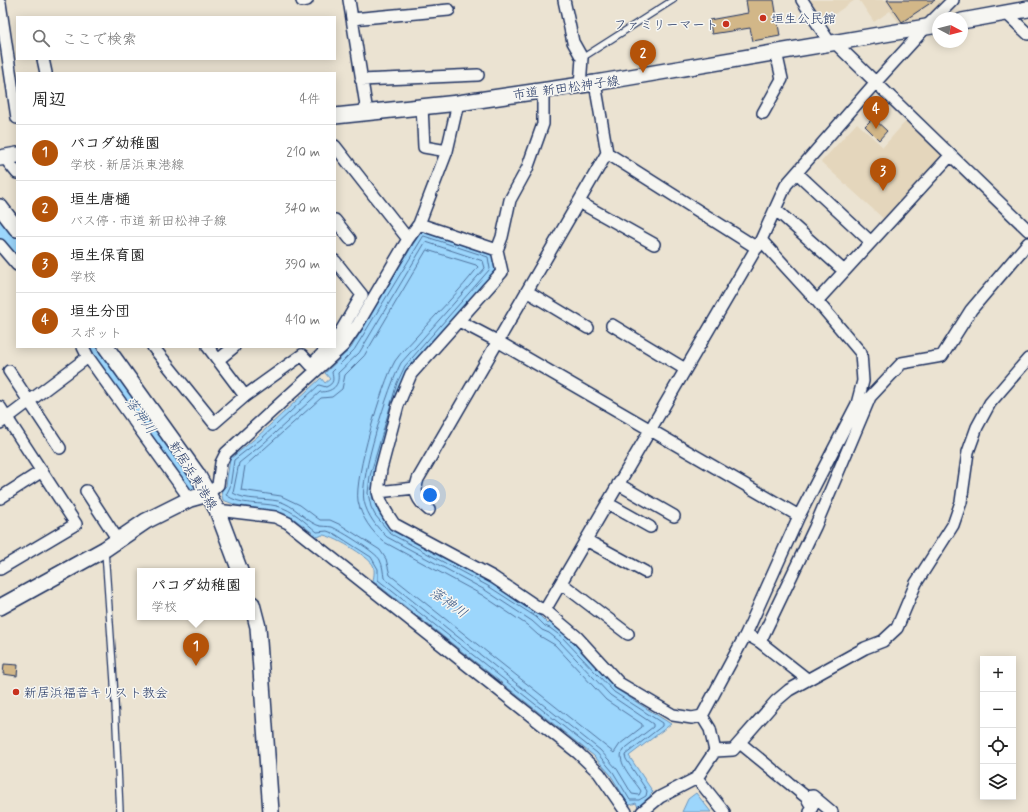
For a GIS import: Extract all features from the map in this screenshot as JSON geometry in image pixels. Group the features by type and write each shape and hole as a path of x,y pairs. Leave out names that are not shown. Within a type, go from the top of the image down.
{"street":[{"path":"348,0 367,112"},
{"path":"564,0 573,42 582,58 580,86"},
{"path":"802,0 832,43 1028,230"},
{"path":"943,12 953,0"},
{"path":"0,3 16,111"},
{"path":"968,20 1028,9"},
{"path":"352,19 450,10"},
{"path":"1006,13 1028,34"},
{"path":"544,610 759,244 786,185 875,83 932,26"},
{"name":"市道 新田松神子線","path":"336,116 458,103 595,84 932,26"},
{"path":"763,113 782,79 776,52"},
{"path":"43,60 46,72"},
{"path":"361,80 478,76"},
{"path":"429,510 421,503 415,488 418,479 528,292 607,152 595,84"},
{"path":"544,91 543,124 527,168 510,200 502,237 497,250 502,272 411,374 398,405 381,469 378,492 385,510 394,524 493,577 544,610 576,637 619,683 673,715 692,718 702,716"},
{"path":"0,607 105,549 146,521 190,499 208,494 218,485 221,462 226,453 259,425 343,346 358,324 408,239 419,224 446,151 458,103"},
{"path":"422,106 424,147 446,151"},
{"path":"336,147 408,239"},
{"path":"607,152 759,244 817,301 860,353 863,381 856,404 799,516 746,634 702,716"},
{"path":"817,301 950,156"},
{"path":"7,157 16,171"},
{"path":"797,173 871,242"},
{"path":"579,202 654,244"},
{"path":"0,207 16,229"},
{"path":"774,209 844,271"},
{"path":"336,221 350,239"},
{"path":"419,224 497,250"},
{"path":"760,642 815,527 870,397 902,363 942,356 971,310 1028,243"},
{"path":"0,245 16,265"},
{"path":"336,265 362,295 336,339"},
{"path":"528,292 588,328"},
{"path":"459,321 499,342 799,516"},
{"path":"612,325 685,369"},
{"path":"84,348 88,357 190,499"},
{"name":"新居浜東港線","path":"107,348 197,474 217,510 239,568"},
{"path":"154,348 214,423 245,396 302,355 311,365 328,348"},
{"path":"209,348 245,396"},
{"path":"218,360 233,348"},
{"path":"4,420 88,357"},
{"path":"714,751 733,750 776,701 789,690 865,648 883,642 897,628 916,583 953,525 961,502 968,452 977,427 999,391 1028,359"},
{"path":"9,371 60,448"},
{"path":"0,407 4,420 42,471 76,524 0,569"},
{"path":"0,498 42,471"},
{"path":"618,484 674,516"},
{"path":"378,492 415,488"},
{"path":"86,490 118,540"},
{"path":"607,503 650,527"},
{"path":"217,510 275,516 288,523 578,753 598,774 626,812"},
{"path":"586,540 645,572"},
{"path":"561,583 628,634"},
{"path":"255,616 258,627 271,812"},
{"path":"746,634 760,642 807,679"},
{"path":"642,812 660,796 697,778 714,751 710,729 702,716"},
{"path":"740,743 806,797 812,807 810,812"},
{"path":"697,778 724,812"},
{"path":"806,797 813,796 832,812"}],"lane":[{"path":"582,58 673,0"},
{"path":"105,549 114,682 120,812"}],"shaded area":[{"path":"809,0 855,0 824,21"},
{"path":"859,0 945,0 925,20 900,24 890,11 874,22"},
{"path":"906,121 945,156 886,221 821,162 857,123 883,147"}],"water":[{"path":"421,231 492,254 495,271 408,369 393,405 374,477 373,499 379,513 393,530 490,582 540,616 548,624 550,622 565,634 616,689 671,724 629,756 653,792 650,795 651,797 638,807 636,803 630,805 627,802 610,774 594,756 373,581 374,571 373,565 370,561 333,538 322,535 318,537 293,518 283,513 236,505 223,500 221,491 226,486 230,459 258,436 321,378 325,383 330,379 325,373 351,348"},
{"path":"696,793 711,812 682,812 688,799"}],"building":[{"name":"垣生公民館","path":"746,0 774,0 780,36 753,41 750,28 712,34 709,20 748,13"},
{"path":"887,0 935,0 902,22"},
{"path":"873,118 887,131 879,140 865,126"},
{"path":"4,664 18,665 17,676 3,674"}],"waterway":[{"name":"落神川","path":"0,230 16,251"},
{"name":"落神川","path":"94,348 189,483"}],"place":[{"name":"垣生公民館","path":"763,18"},
{"name":"ファミリーマート","path":"726,24"},
{"name":"垣生唐樋","path":"643,73"},
{"name":"垣生分団","path":"876,129"},
{"name":"垣生保育園","path":"883,191"},
{"name":"パコダ幼稚園","path":"196,666"},
{"name":"新居浜福音キリスト教会","path":"16,692"}]}
